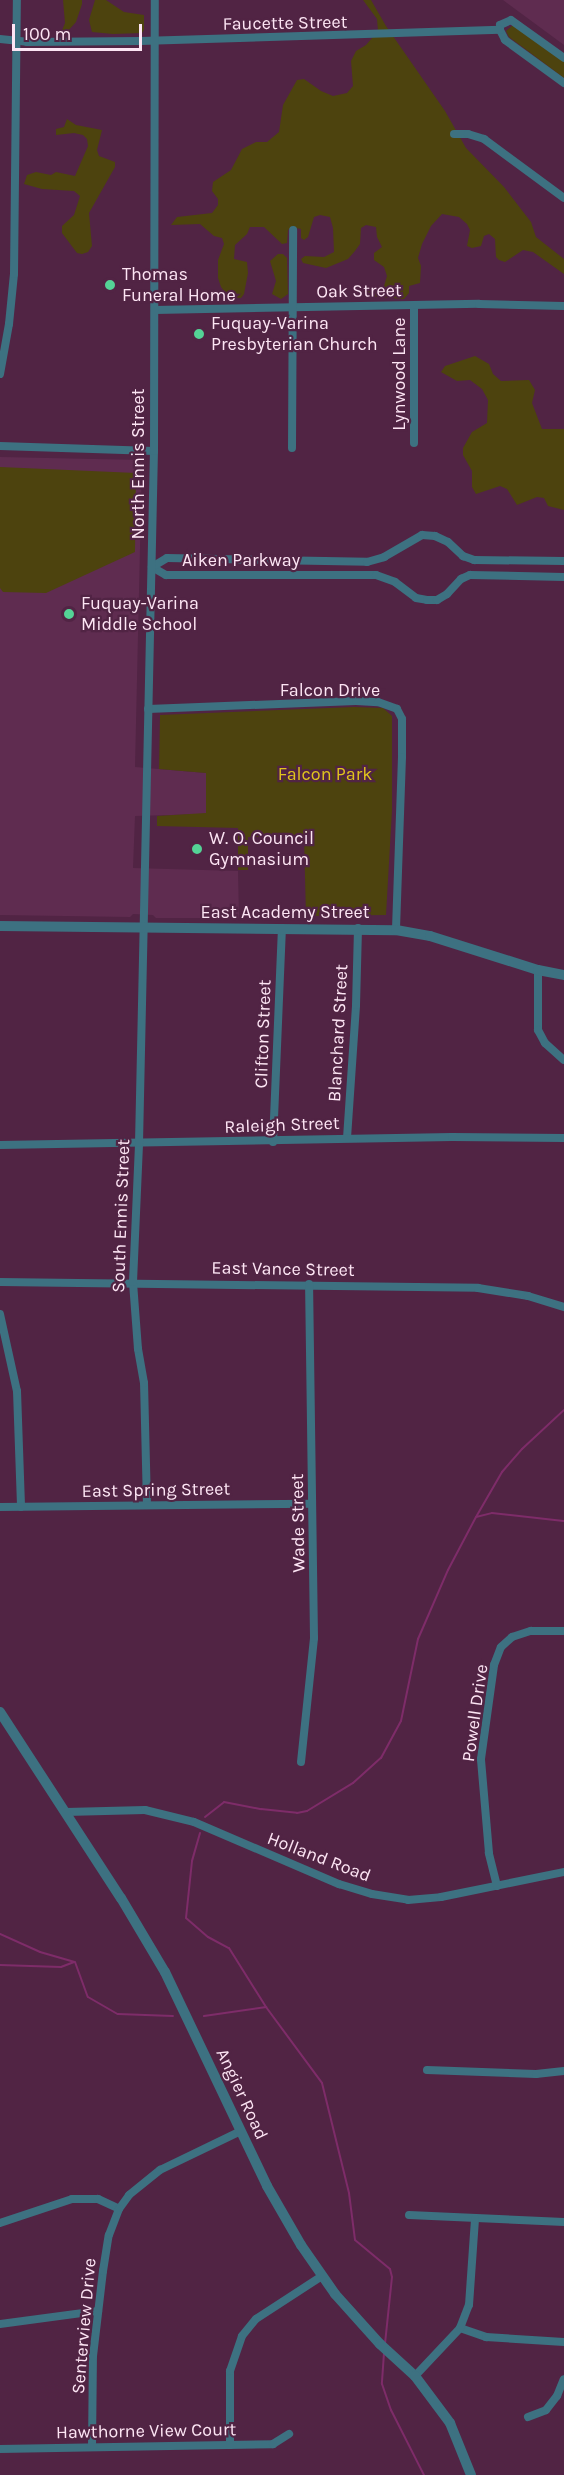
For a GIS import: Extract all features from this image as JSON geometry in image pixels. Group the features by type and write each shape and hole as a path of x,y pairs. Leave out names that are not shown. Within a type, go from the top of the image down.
{"street":[{"path":"0,374 9,324 14,274 17,0"},
{"name":"North Ennis Street","path":"143,927 154,451 155,0"},
{"name":"Faucette Street","path":"0,39 297,38 500,30 500,25 511,20 564,57"},
{"path":"500,30 505,40 564,83"},
{"path":"454,134 468,134 484,139 564,198"},
{"path":"292,448 293,230"},
{"name":"Oak Street","path":"155,310 414,305 564,306"},
{"name":"Lynwood Lane","path":"414,305 414,443"},
{"path":"0,446 154,451"},
{"name":"Aiken Parkway","path":"152,567 167,558 374,560 384,557 422,535 435,536 448,542 463,556 474,560"},
{"path":"374,560 374,575"},
{"path":"564,561 474,560 474,575 564,577"},
{"name":"Aiken Parkway","path":"152,567 166,574 374,575 386,578 416,598 427,600 437,600 447,594 461,579 474,575"},
{"name":"Falcon Drive","path":"148,709 356,701 378,702 397,709 402,719 402,757 396,930"},
{"name":"East Academy Street","path":"0,926 396,930 430,936 538,970 564,975"},
{"name":"South Ennis Street","path":"143,927 139,1143 133,1282 138,1349 144,1383 147,1504"},
{"name":"Clifton Street","path":"273,1142 282,928"},
{"name":"Blanchard Street","path":"347,1138 356,1005 358,928"},
{"path":"538,970 538,1030 545,1043 564,1060"},
{"name":"Raleigh Street","path":"0,1144 273,1142 347,1138 564,1138"},
{"name":"East Vance Street","path":"0,1282 309,1284 478,1288 528,1296 564,1307"},
{"name":"Wade Street","path":"301,1762 314,1638 309,1284"},
{"path":"0,1314 17,1391 21,1507"},
{"name":"East Spring Street","path":"0,1508 147,1504 312,1504"},
{"name":"Powell Drive","path":"496,1886 489,1853 481,1759 494,1665 501,1647 512,1637 531,1631 564,1631"},
{"name":"Angier Road","path":"0,1712 129,1910 165,1972 291,2228 322,2276 380,2344 415,2376 450,2423 471,2475"},
{"name":"Holland Road","path":"66,1812 145,1810 194,1822 298,1868 372,1894 408,1900 441,1898 564,1872"},
{"path":"427,2070 536,2074 564,2071"},
{"name":"Senterview Drive","path":"92,2447 93,2356 98,2311 109,2235 119,2209 129,2195 160,2170 241,2130"},
{"path":"0,2223 72,2199 98,2199 119,2209"},
{"path":"409,2214 564,2222"},
{"path":"415,2376 460,2328 469,2305 475,2219"},
{"path":"230,2445 230,2371 242,2336 256,2319 322,2276"},
{"path":"0,2324 98,2311"},
{"path":"460,2328 486,2337 564,2342"},
{"path":"528,2417 546,2410 557,2396 564,2379"},
{"name":"Hawthorne View Court","path":"0,2449 273,2444 289,2434"}],"shaded area":[{"path":"503,0 564,0 564,45"},
{"name":"Fuquay-Varina Middle School","path":"0,457 142,460 135,767 206,773 206,814 135,816 133,868 238,871 239,918 156,918 153,915 133,914 130,917 0,915"}],"green space":[{"path":"63,0 82,0 76,22 66,33 61,33 65,23"},
{"path":"95,0 106,0 124,12 144,15 144,30 142,33 92,32 89,20"},
{"path":"363,0 371,0 386,26 445,111 466,148 504,187 531,222 536,237 564,259 564,274 533,252 523,250 505,262 499,260 496,257 495,239 489,234 484,236 481,246 472,248 467,246 470,230 467,224 459,217 442,214 431,226 422,244 418,258 421,266 420,283 409,286 409,293 404,299 368,296 361,290 362,286 384,286 387,276 384,267 374,260 374,253 382,247 377,237 376,227 366,225 361,228 360,244 348,259 326,268 303,263 301,259 305,256 324,257 334,252 330,217 320,215 314,217 308,237 304,240 301,238 301,229 291,227 288,230 287,243 282,244 264,227 250,227 247,234 235,245 234,259 247,262 248,273 244,294 241,298 235,298 228,296 218,278 218,260 224,244 222,238 214,236 200,224 171,225 177,217 212,213 218,205 218,199 212,191 213,182 231,170 242,149 256,142 267,142 279,132 283,105 297,80 304,79 333,96 347,93 353,86 351,61 356,51 366,45 378,31 377,19"},
{"path":"513,25 564,61 564,78 509,37 506,31"},
{"path":"67,119 76,125 102,130 97,150 99,156 115,162 115,167 89,213 92,246 88,252 82,254 77,253 62,233 62,226 74,215 80,196 74,191 42,189 24,184 27,175 36,172 51,175 56,172 75,176 88,146 87,139 83,135 74,133 56,135 56,129 64,127"},
{"path":"278,254 283,254 287,258 288,294 281,299 272,294 276,281 270,261"},
{"path":"475,356 489,364 493,374 501,381 529,380 535,390 532,403 542,429 564,429 564,510 548,506 544,498 537,497 517,505 507,489 500,486 476,494 472,487 472,471 463,455 463,448 472,432 487,423 488,400 482,389 470,380 457,381 441,372 445,366"},
{"path":"0,467 136,473 135,552 46,593 3,592 0,588"},
{"name":"Falcon Park","path":"354,707 383,708 392,716 392,810 386,915 306,916 304,837 248,837 248,870 238,870 238,828 157,826 157,816 206,813 206,773 159,769 160,715"}],"waterway":[{"path":"205,1817 224,1802 297,1813 307,1811 353,1783 381,1758 401,1721 418,1639 448,1570 502,1472 522,1449 564,1410"},
{"path":"476,1517 492,1513 564,1521"},
{"path":"200,1833 192,1861 186,1918 208,1937 229,1948 266,2007 322,2083 349,2193 355,2240 390,2269 392,2277 385,2344"},
{"path":"0,1934 40,1952 75,1962 88,1997 118,2014 173,2016"},
{"path":"0,1965 61,1967 74,1962"},
{"path":"204,2016 266,2007"},
{"path":"384,2353 382,2384 391,2410 424,2475"}],"place":[{"name":"Thomas Funeral Home","path":"110,285"},
{"name":"Fuquay-Varina Presbyterian Church","path":"199,334"},
{"name":"Fuquay-Varina Middle School","path":"69,614"},
{"name":"W. O. Council Gymnasium","path":"197,849"}]}
